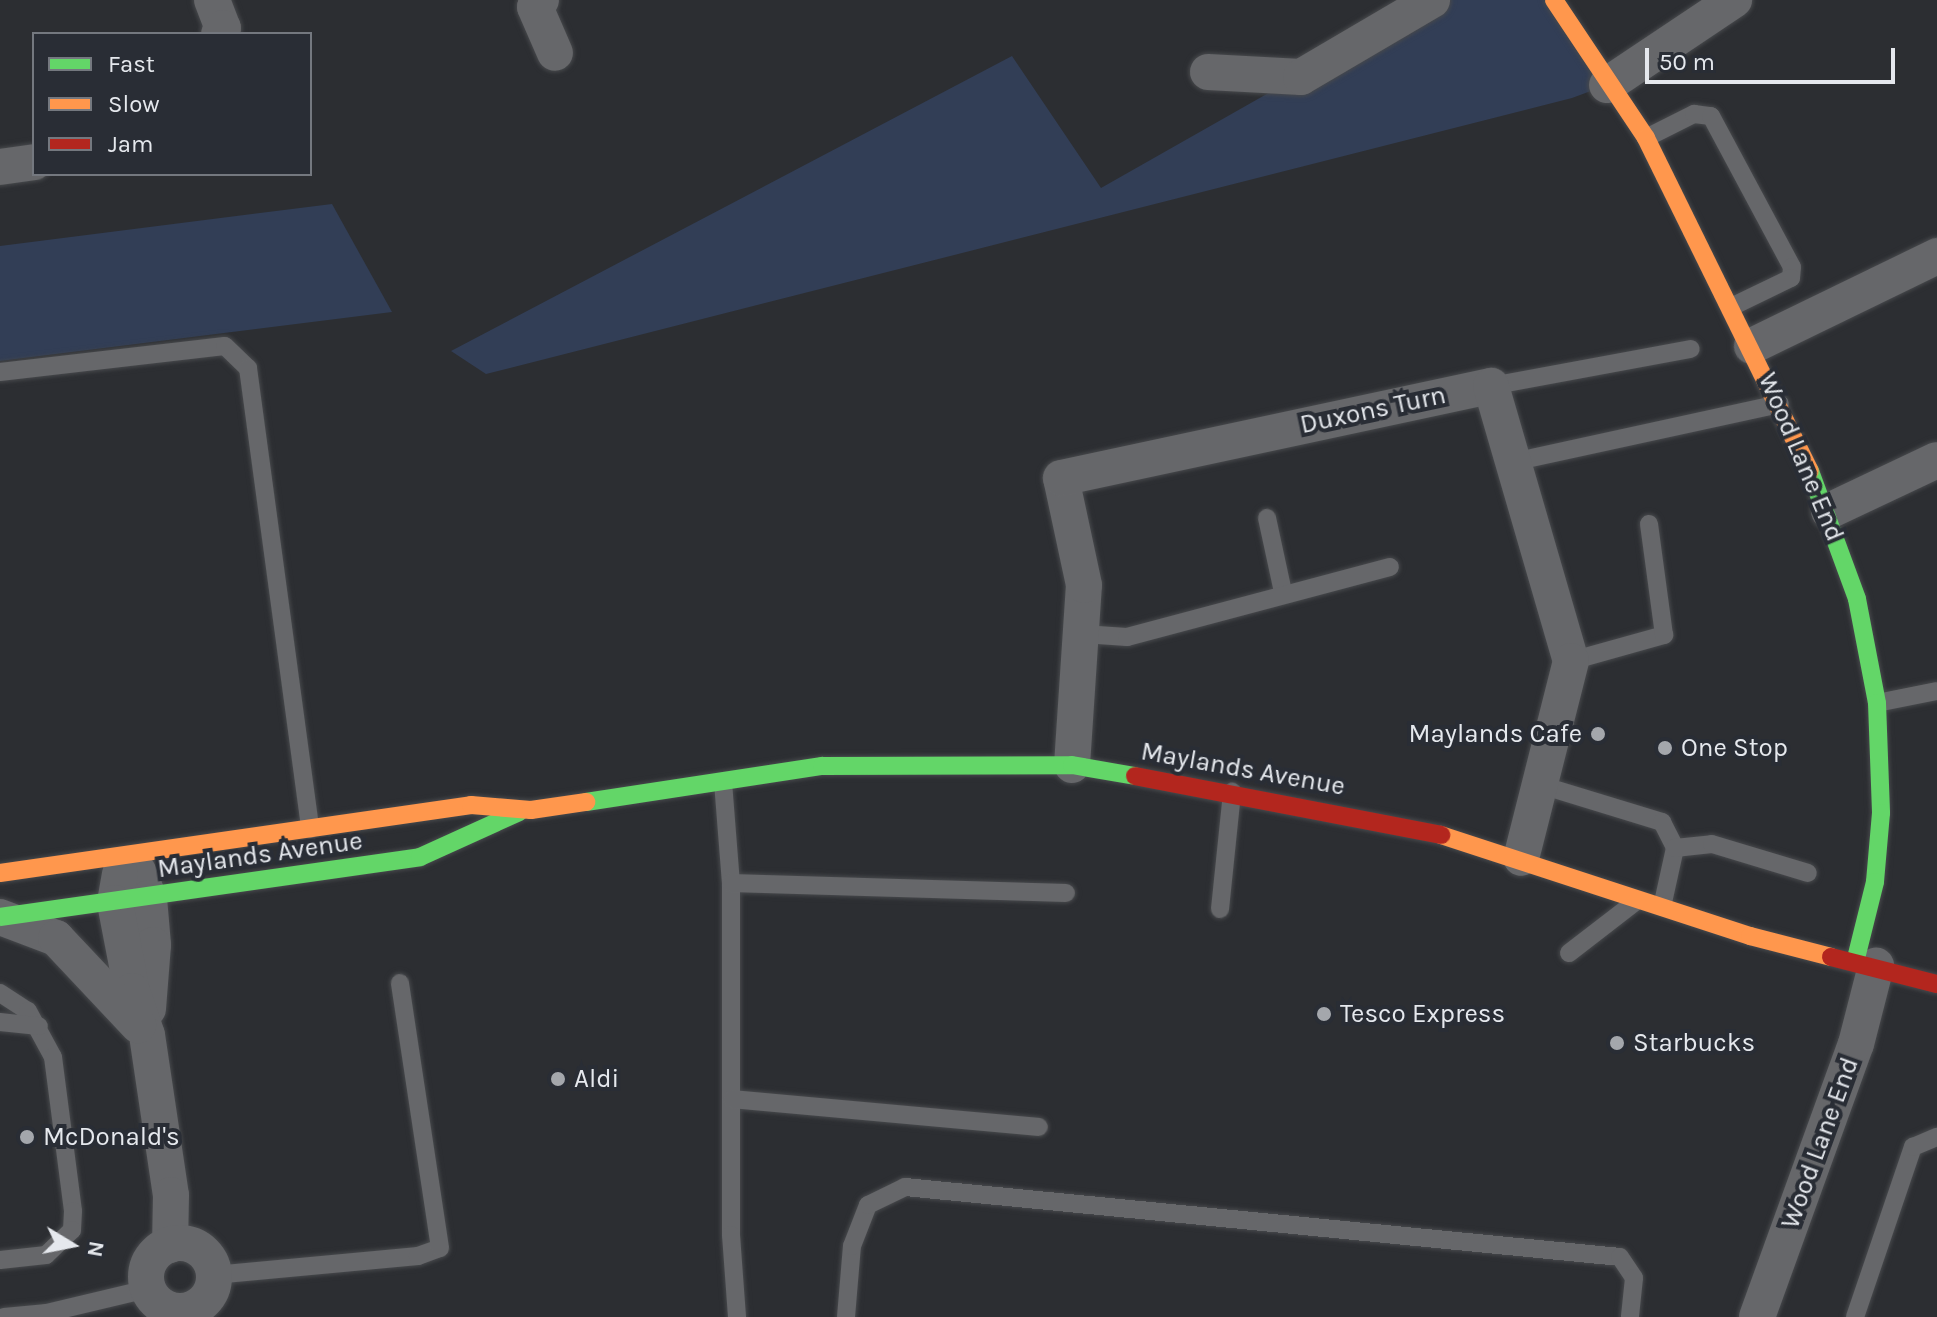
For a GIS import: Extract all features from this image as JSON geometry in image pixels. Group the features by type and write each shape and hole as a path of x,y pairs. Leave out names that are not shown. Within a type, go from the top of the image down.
{"main road":[{"name":"Wood Lane End","path":"1554,0 1607,85 1646,138 1733,306 1829,511 1857,599 1877,703 1881,813 1865,964"},
{"name":"Maylands Avenue","path":"0,917 420,857 519,812 723,779 880,764 1072,765 1232,792 1448,837 1521,858 1662,907 1937,984"},
{"name":"Maylands Avenue","path":"0,873 471,805 519,812"},
{"path":"310,829 323,843 420,857"}],"street":[{"path":"212,0 223,28 220,32"},
{"path":"541,0 535,7 555,53"},
{"path":"1208,72 1301,77 1432,0"},
{"path":"1607,85 1734,0"},
{"path":"0,167 32,162"},
{"path":"1752,346 1937,256"},
{"path":"1491,386 1571,661 1521,858"},
{"name":"Duxons Turn","path":"1072,765 1084,585 1061,478 1491,386"},
{"path":"1829,511 1937,460"},
{"path":"127,856 132,900 153,945 147,1035 171,1195 170,1245"},
{"path":"0,917 56,938 147,1035"},
{"name":"Wood Lane End","path":"1757,1317 1856,1044 1865,964"},
{"path":"170,1245 199,1249 214,1275 206,1299 193,1313 161,1306 148,1289 153,1258 170,1245"}],"lane":[{"path":"1646,138 1694,114 1711,116 1792,267 1791,278 1733,306"},
{"path":"0,372 225,346 248,368 310,829"},
{"path":"1491,386 1691,349"},
{"path":"1513,462 1781,404"},
{"path":"1267,518 1283,592"},
{"path":"1571,661 1664,635 1649,524"},
{"path":"1083,634 1127,637 1283,592 1390,567"},
{"path":"1877,703 1937,691"},
{"path":"723,779 731,883 731,1235 737,1317"},
{"path":"1541,785 1651,817 1671,833 1675,848 1662,907"},
{"path":"1220,909 1232,792"},
{"path":"1675,848 1712,844 1808,873"},
{"path":"731,883 936,892 970,886 1066,893"},
{"path":"1569,953 1640,899"},
{"path":"214,1275 418,1256 440,1248 400,983"},
{"path":"0,993 20,1004 39,1026 56,1067 72,1230 46,1255 0,1260"},
{"path":"0,1022 39,1026"},
{"path":"732,1099 1039,1127"},
{"path":"1855,1317 1913,1147 1937,1137"},
{"path":"846,1317 852,1246 868,1205 905,1187 1620,1257 1634,1278 1630,1317"},
{"path":"4,1317 47,1313 148,1289"}],"shaded area":[{"path":"1432,0 1554,0 1607,85 1572,98 486,374 451,351 1012,56 1101,188"},
{"path":"332,204 392,312 0,361 0,246"}],"traffic: fast":[{"path":"1810,471 1857,599 1877,703 1881,813 1875,882 1855,962"},
{"path":"586,802 822,766 1072,765 1135,776"},
{"path":"0,917 420,857 519,812"}],"traffic: slow":[{"path":"1554,0 1646,138 1810,471"},
{"path":"0,873 471,805 531,810 586,802"},
{"path":"1441,835 1750,936 1831,957"}],"traffic: jam":[{"path":"1135,776 1441,835"},
{"path":"1831,957 1937,984"}],"place":[{"name":"Maylands Cafe","path":"1598,734"},
{"name":"One Stop","path":"1665,748"},
{"name":"Tesco Express","path":"1324,1014"},
{"name":"Starbucks","path":"1617,1043"},
{"name":"Aldi","path":"558,1079"},
{"name":"McDonald's","path":"27,1137"}]}
